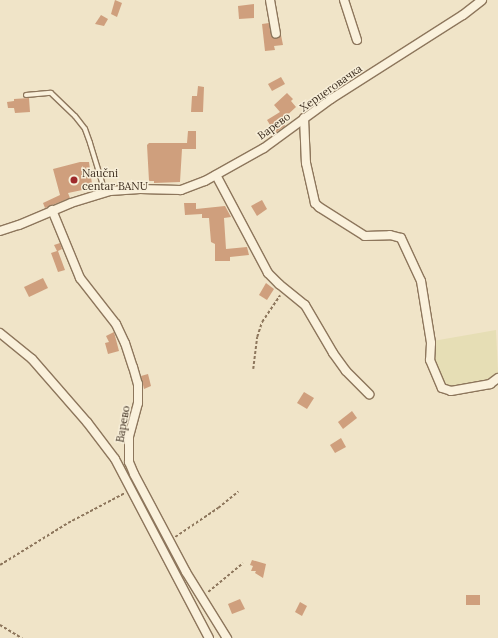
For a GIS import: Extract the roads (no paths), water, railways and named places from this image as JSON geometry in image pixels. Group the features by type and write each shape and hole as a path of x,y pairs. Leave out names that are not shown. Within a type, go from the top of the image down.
{"street":[{"path":"270,0 276,33"},
{"path":"344,0 357,40"},
{"name":"Херцеговачка","path":"482,0 304,118 306,163 315,203 365,236 390,235 401,238 421,282 431,343 430,360 442,388 451,391 490,384 498,378"},
{"name":"Варево","path":"0,231 19,225 52,210 105,193 124,190 181,190 216,175 264,148 304,118"},
{"path":"216,175 268,273 305,305 333,353 346,371 369,394"},
{"name":"Варево","path":"52,210 80,278 116,324 134,367 138,384 138,403 129,437 129,462 186,572 227,638"},
{"path":"1,333 32,359 88,422 115,459 209,638"},
{"path":"124,477 134,474"}],"lane":[{"path":"26,95 51,93 76,116 85,129 105,193"}],"place":[{"name":"Naučni centar BANU","path":"74,180"}]}
